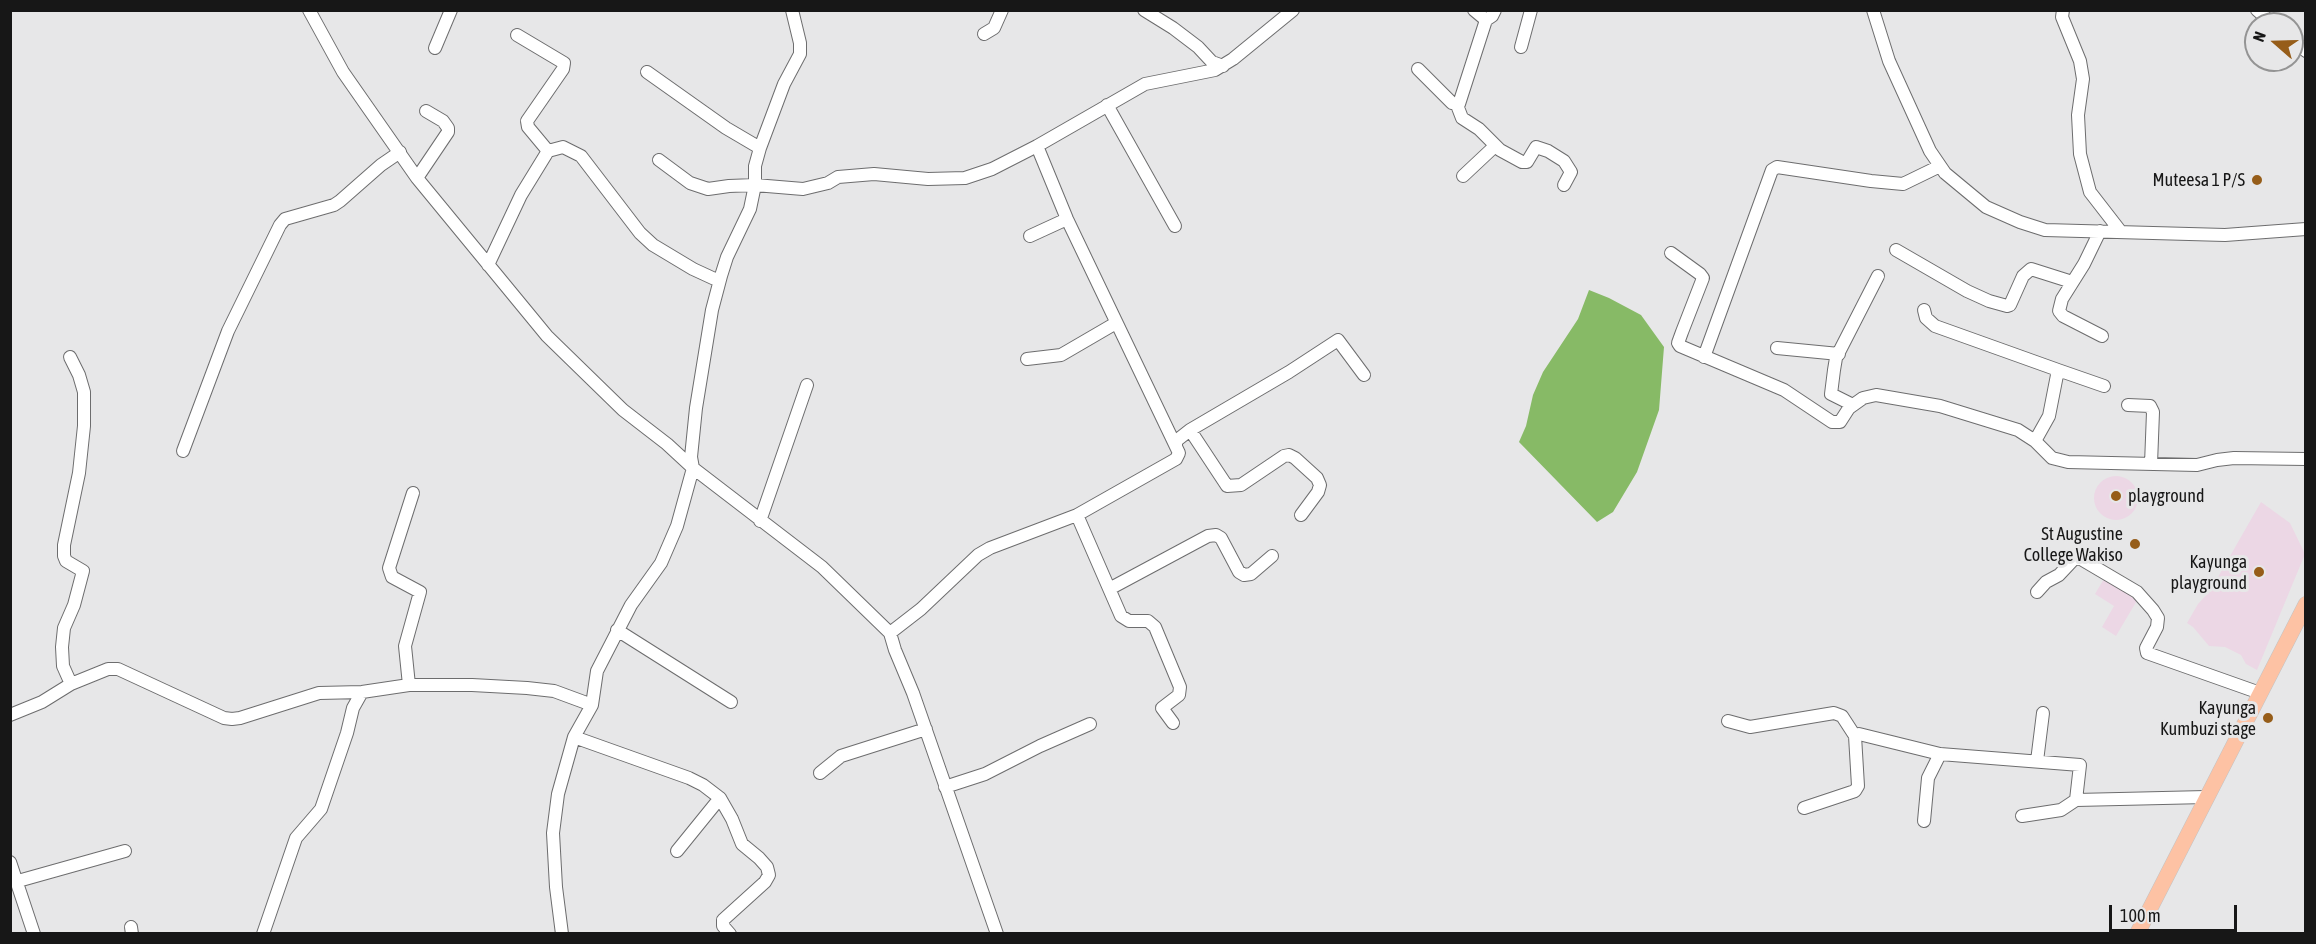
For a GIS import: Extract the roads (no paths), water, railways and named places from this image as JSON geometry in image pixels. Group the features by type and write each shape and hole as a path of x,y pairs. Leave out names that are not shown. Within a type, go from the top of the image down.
{"main road":[{"path":"2136,933 2306,604"}],"street":[{"path":"309,10 343,72 417,178 540,328 623,410 760,521 822,567 890,633 894,650 913,693 997,933"},
{"path":"435,48 451,10"},
{"path":"562,933 555,876 554,815 574,737 592,705 597,671 631,605 668,551 693,468 691,457 696,408 719,281 727,257 750,209 755,185 755,166 760,148 784,84 800,54 800,43 792,10"},
{"path":"984,34 994,28 1002,10"},
{"path":"1144,10 1198,47 1212,62 1223,66"},
{"path":"659,160 700,187 708,189 755,185 803,189 828,183 838,177 874,174 928,179 965,178 992,169 1145,84 1203,74 1223,66 1293,10"},
{"path":"1474,10 1486,20"},
{"path":"1457,105 1460,102 1486,20 1495,10"},
{"path":"1521,47 1531,10"},
{"path":"1873,10 1889,61 1930,151 1945,173 1986,207 2045,230 2225,235 2306,229"},
{"path":"2063,10 2062,17 2080,61 2083,79 2078,115 2080,154 2090,192 2121,232"},
{"path":"516,35 564,63 563,69 527,121 528,127 548,151"},
{"path":"1418,69 1452,104 1457,105"},
{"path":"647,72 726,128 760,148"},
{"path":"1107,105 1175,226"},
{"path":"1457,105 1462,118 1484,133 1495,146 1524,163 1527,162 1535,147 1548,151 1564,161 1570,168 1570,175 1564,185"},
{"path":"417,178 448,132 443,121 426,111"},
{"path":"890,633 928,602 978,555 990,548 1077,514 1176,459 1179,450 1067,219 1036,146"},
{"path":"1463,176 1495,146"},
{"path":"488,265 521,195 548,151 563,147 575,152 597,176 640,233 653,245 693,269 719,281"},
{"path":"183,451 228,331 280,225 285,219 334,205 399,152"},
{"path":"1704,357 1772,170 1778,167 1903,184 1940,166"},
{"path":"1029,236 1067,219"},
{"path":"2100,231 2084,264 2062,299 2059,311 2060,314 2102,336"},
{"path":"1896,250 1967,291 2007,306 2010,305 2023,276 2031,269 2072,282"},
{"path":"1671,254 1703,278 1678,344 1688,351 1784,390 1832,422 1840,422 1853,405 1868,395 1876,395 1927,403 2018,430 2058,460 2197,465 2234,458 2306,459"},
{"path":"1853,405 1831,394 1834,370 1839,354 1878,276"},
{"path":"1924,310 1926,318 1935,326 2104,386"},
{"path":"1027,359 1061,355 1116,323"},
{"path":"1176,445 1176,441 1190,430 1289,372 1338,340 1364,375"},
{"path":"1777,348 1839,354"},
{"path":"70,357 84,392 79,473 64,556 66,561 83,571 74,605 64,628 63,666 71,684"},
{"path":"2035,441 2049,416 2058,370"},
{"path":"760,521 807,385"},
{"path":"2128,405 2150,406 2153,412 2151,464"},
{"path":"1190,430 1227,486 1241,486 1284,456 1289,455 1295,458 1317,478 1320,485 1318,492 1301,515"},
{"path":"409,685 405,646 420,592 392,577 389,568 413,493"},
{"path":"1077,514 1124,619 1148,621 1155,627 1180,687 1179,695 1162,708 1173,723"},
{"path":"1110,588 1208,536 1221,538 1239,572 1245,575 1251,574 1272,556"},
{"path":"2037,592 2046,582 2059,575 2075,558 2081,559 2137,592 2153,610 2158,618 2157,627 2146,648 2147,653 2260,693"},
{"path":"617,630 731,702"},
{"path":"10,715 42,702 71,684 108,669 118,669 224,718 232,719 319,693 362,692 409,685 472,685 536,689 554,691 592,705"},
{"path":"263,933 292,846 300,832 321,809 347,733 353,708 362,692"},
{"path":"1728,720 1750,727 1838,713 1842,716 1855,736 1858,786 1855,791 1804,808"},
{"path":"2037,761 2043,713"},
{"path":"945,787 985,774 1090,723"},
{"path":"820,773 841,756 926,729"},
{"path":"1855,736 1859,734 1940,754 2080,765 2076,800"},
{"path":"574,737 689,778 720,798 742,844 767,867 769,875 765,882 723,920 723,926 730,933"},
{"path":"1923,821 1928,778 1940,754"},
{"path":"2022,816 2061,810 2076,800 2206,797"},
{"path":"678,851 720,798"},
{"path":"18,881 125,851"},
{"path":"10,862 34,933"}],"place":[{"name":"Muteesa 1 P/S","path":"2257,180"},
{"name":"playground","path":"2116,496"},
{"name":"St Augustine College Wakiso","path":"2135,544"},
{"name":"Kayunga playground","path":"2259,572"},
{"name":"Kayunga Kumbuzi stage","path":"2268,718"}]}
